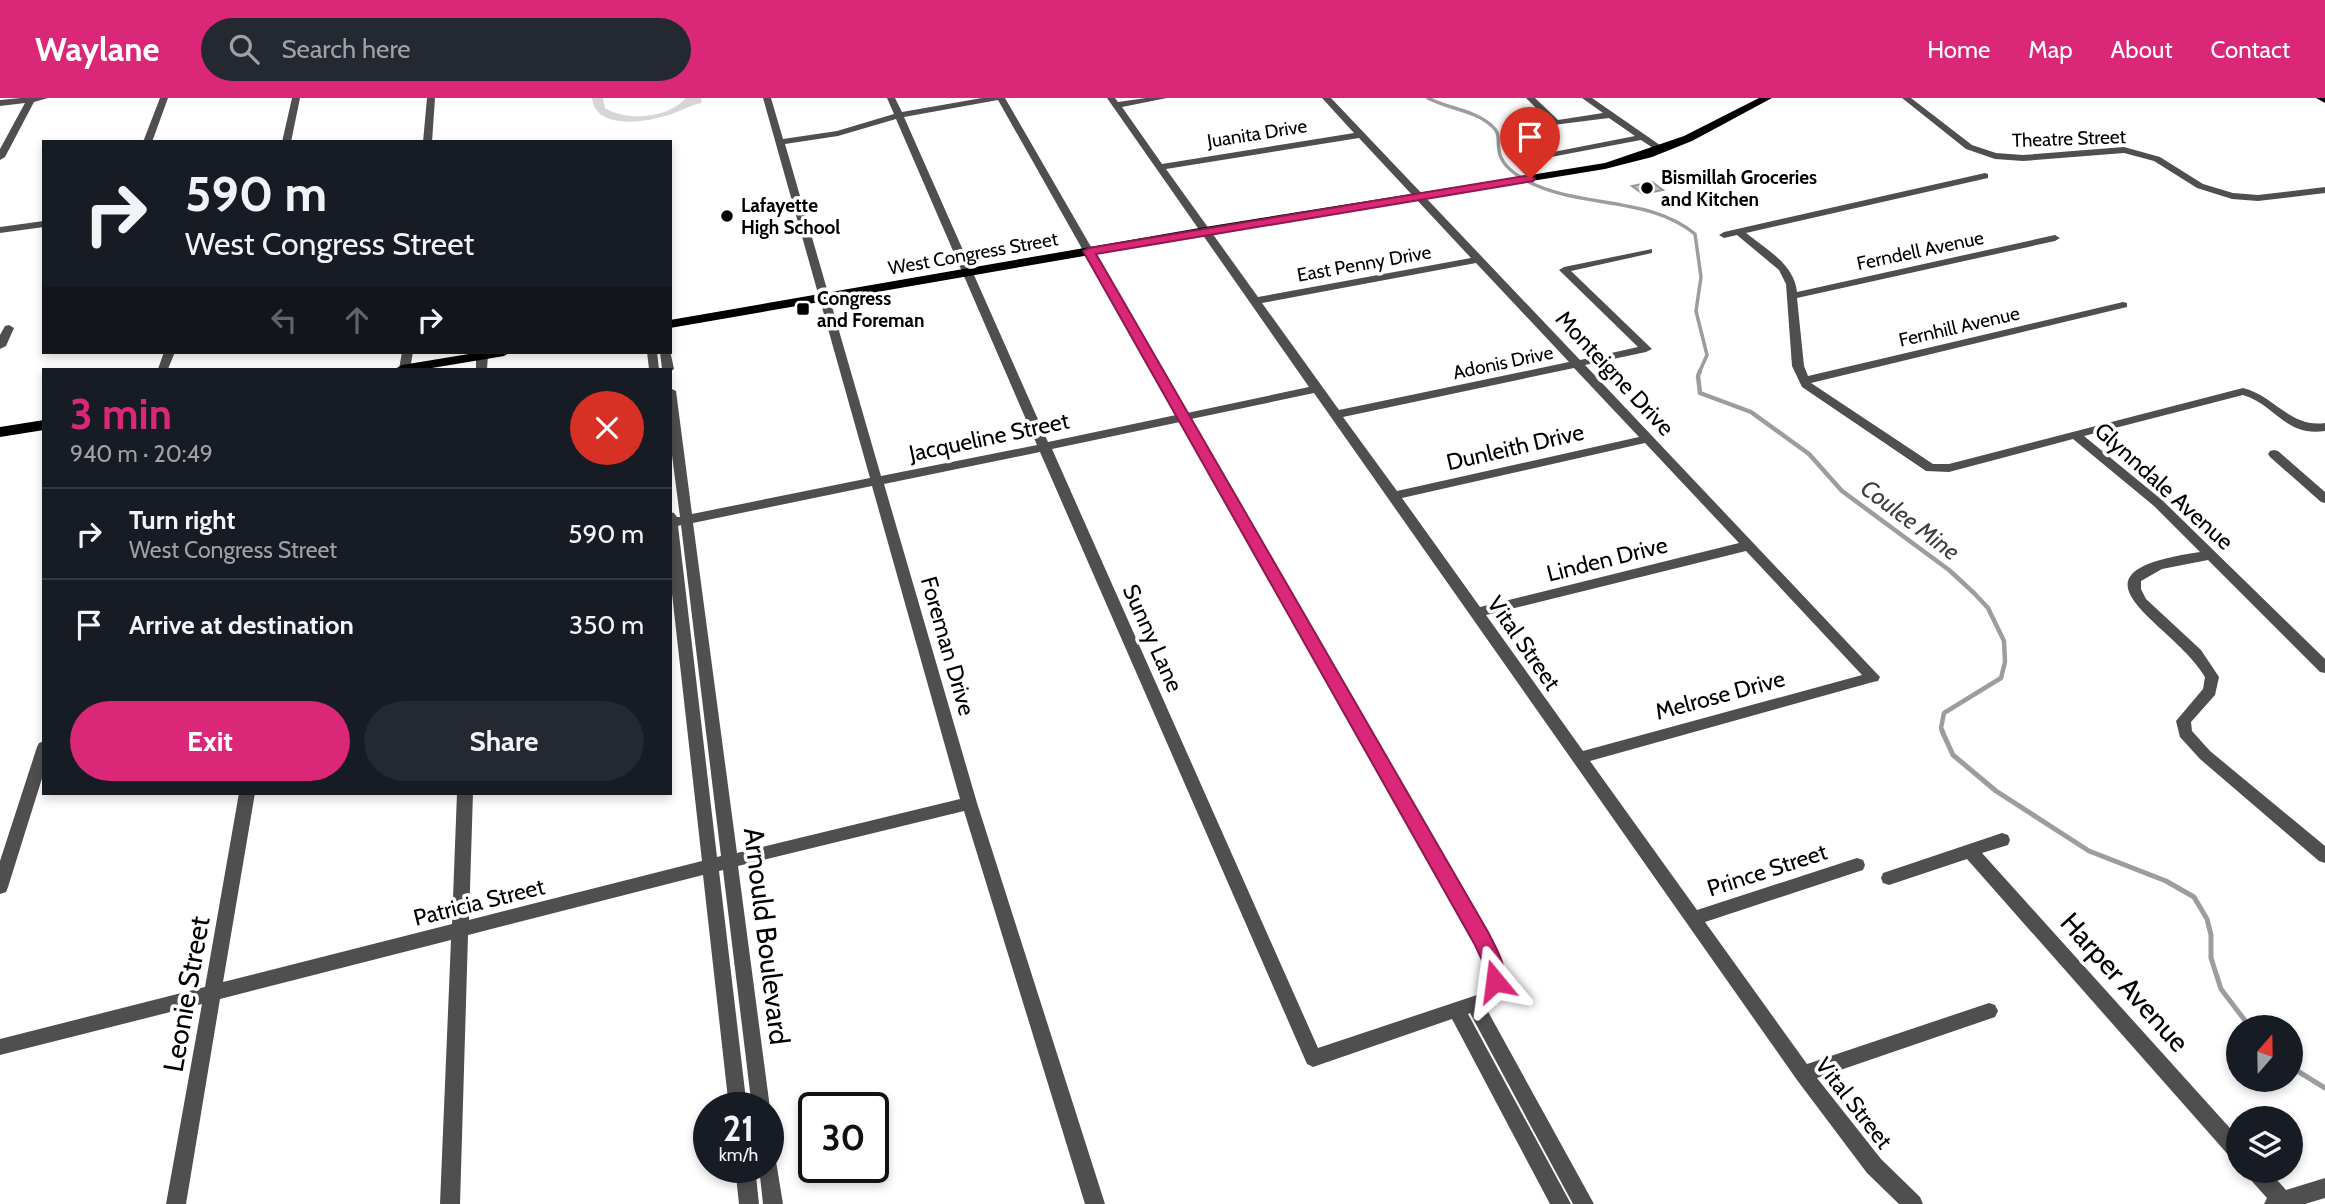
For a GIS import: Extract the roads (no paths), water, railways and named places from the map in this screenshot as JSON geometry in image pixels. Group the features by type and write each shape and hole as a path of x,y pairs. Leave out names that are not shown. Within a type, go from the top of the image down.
{"main road":[{"name":"West Congress Street","path":"672,324 1205,231 1624,162 1700,135 1767,98"},
{"path":"414,368 481,362 499,354"},
{"path":"0,432 42,425"}],"street":[{"path":"0,103 44,98"},
{"path":"148,140 164,98"},
{"path":"286,140 296,98"},
{"path":"427,140 431,98"},
{"name":"Foreman Drive","path":"767,98 969,803 1095,1204"},
{"name":"Sunny Lane","path":"891,98 1313,1058 1466,1008"},
{"path":"779,142 838,133 898,116 999,98 1089,251 1492,960 1495,981 1491,995 1466,1008"},
{"path":"1113,101 1163,98"},
{"name":"Monteigne Drive","path":"1326,98 1873,677"},
{"path":"1530,98 1556,123 1609,115"},
{"path":"1586,98 1662,150"},
{"name":"Theatre Street","path":"1906,98 1969,147 1994,156 2023,158 2124,150 2157,159 2200,186 2232,196 2258,198 2325,190"},
{"path":"0,157 31,100"},
{"name":"Vital Street","path":"1113,101 1803,1074 1856,1145 1913,1204"},
{"name":"Juanita Drive","path":"1160,167 1361,135"},
{"path":"1538,158 1642,136"},
{"path":"1724,235 1985,176"},
{"path":"0,230 42,224"},
{"path":"1739,232 1783,268 1790,284 1793,331 1802,380"},
{"name":"Ferndell Avenue","path":"1791,296 2056,238"},
{"name":"Adonis Drive","path":"1334,415 1646,349 1564,270 1648,251"},
{"name":"East Penny Drive","path":"1254,301 1480,259"},
{"name":"Fernhill Avenue","path":"1802,380 2123,305"},
{"path":"0,346 9,328"},
{"name":"Glynndale Avenue","path":"1802,380 1811,390 1897,448 1935,469 2075,435 2148,494 2325,668"},
{"name":"Jacqueline Street","path":"675,520 878,482 1315,389"},
{"path":"2075,435 2238,391 2260,397 2303,429 2312,431 2325,427"},
{"name":"Arnould Boulevard","path":"672,418 680,599 736,1092"},
{"name":"Dunleith Drive","path":"1392,496 1648,439"},
{"path":"2274,454 2325,499"},
{"name":"Arnould Boulevard","path":"675,520 696,595 759,1092"},
{"name":"Linden Drive","path":"1475,612 1750,545"},
{"path":"2211,555 2147,570 2135,580 2133,586 2142,602 2199,658 2212,677 2210,691 2183,721 2185,733 2205,755 2325,856"},
{"path":"680,599 696,595"},
{"name":"Melrose Drive","path":"1578,758 1873,677"},
{"path":"694,728 713,723"},
{"path":"0,887 42,753"},
{"path":"699,775 718,771"},
{"name":"Leonie Street","path":"176,1204 247,795"},
{"path":"450,1204 465,795"},
{"name":"Patricia Street","path":"0,1047 710,866 969,803"},
{"path":"1889,878 2001,840"},
{"name":"Harper Avenue","path":"1970,851 2226,1139"},
{"name":"Prince Street","path":"1692,919 1857,865"},
{"path":"1466,1008 1558,1156 1584,1204"},
{"path":"1466,1008 1561,1204"},
{"path":"1803,1074 1989,1011"},
{"path":"1539,1163 1558,1156"},
{"path":"747,1183 749,1204"},
{"path":"771,1183 774,1204"},
{"path":"2264,1183 2278,1203 2325,1188"}],"waterway":[{"name":"Coulee Mine","path":"1428,98 1478,116 1492,126 1498,134 1502,160 1527,181 1569,196 1656,213 1695,234 1701,277 1696,311 1707,355 1699,373"},
{"name":"Coulee Mine","path":"1700,371 1700,393 1751,412 1809,454 1842,491 1949,570 1988,608 2004,641 2005,662 2001,678 1944,713 1941,728 1943,732"},
{"name":"Coulee Mine","path":"1942,731 1953,755 1996,791 2089,851 2166,881 2194,897 2207,919 2211,935 2211,958 2221,989 2241,1015"},
{"name":"Coulee Mine","path":"2303,1074 2325,1088"}],"place":[{"name":"Bismillah Groceries and Kitchen","path":"1647,188"},
{"name":"Lafayette High School","path":"727,216"},
{"name":"Congress and Foreman","path":"803,309"}]}
